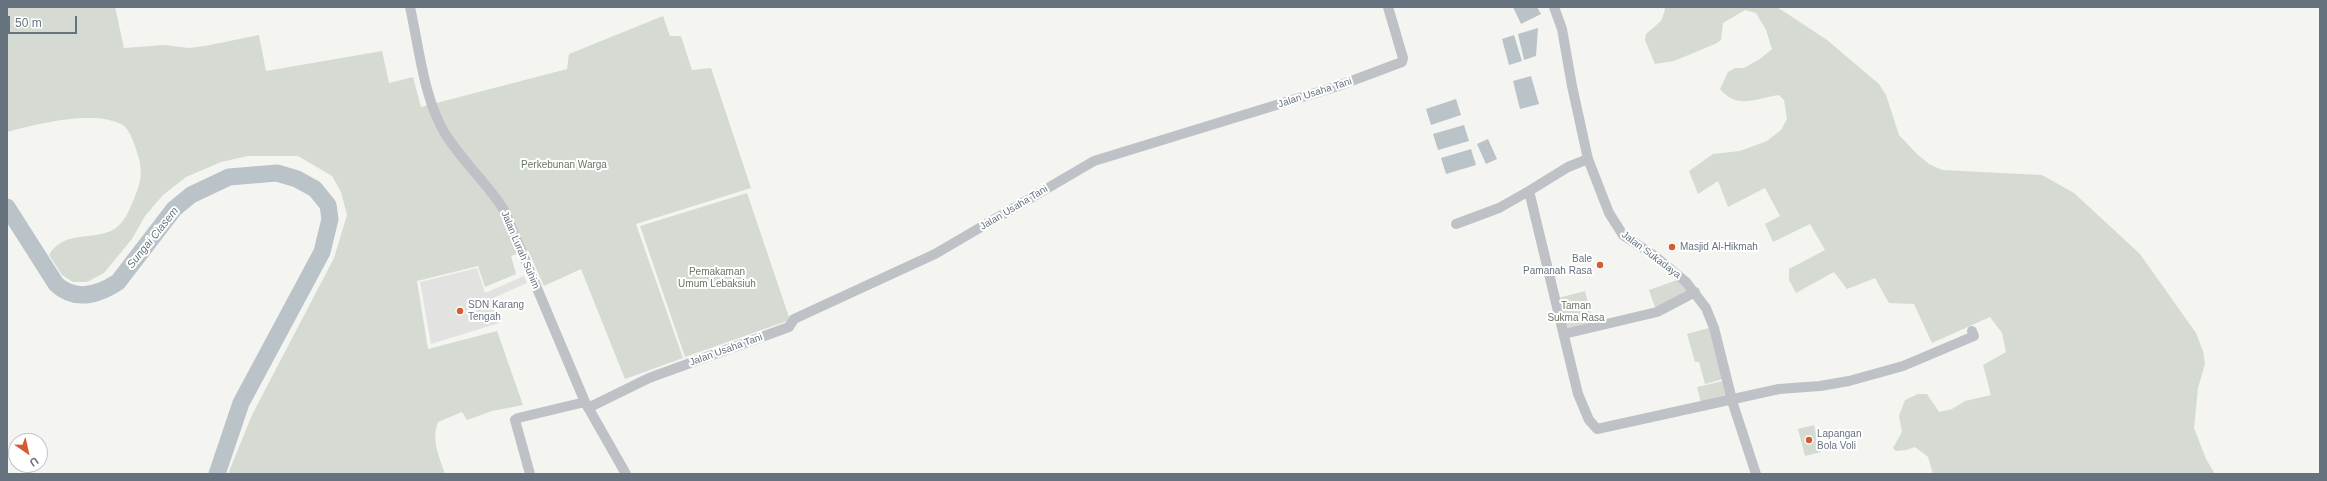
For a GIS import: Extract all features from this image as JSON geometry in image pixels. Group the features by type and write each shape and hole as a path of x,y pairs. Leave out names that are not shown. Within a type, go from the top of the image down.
{"street":[{"name":"Jalan Lurah Suhim","path":"410,7 425,79 436,116 446,135 489,188 504,210 586,405 626,474"},
{"name":"Jalan Usaha Tani","path":"530,474 515,420 518,418 586,405 649,378 789,327 794,319 934,254 1083,166 1338,86 1401,62 1403,58 1388,7"},
{"name":"Jalan Sukadaya","path":"1554,7 1562,29 1572,86 1588,159 1609,213 1618,230 1623,235 1665,263 1695,292 1706,308 1712,322 1732,399 1756,474"},
{"path":"1456,224 1499,208 1564,170 1588,159"},
{"path":"1529,191 1535,208 1536,226 1578,394 1589,420 1597,429 1779,389 1820,386 1870,375 1903,366 1974,336 1972,331"},
{"path":"1564,334 1656,312 1695,292"}],"shaded area":[{"path":"1513,7 1537,7 1541,14 1521,24"},
{"path":"1538,28 1536,56 1524,60 1518,34"},
{"path":"1514,35 1522,61 1509,65 1502,39"},
{"path":"1531,76 1539,104 1520,109 1513,81"},
{"path":"1456,99 1461,115 1431,125 1426,109"},
{"path":"1464,125 1469,141 1438,150 1433,134"},
{"path":"1488,139 1497,159 1486,164 1477,144"},
{"path":"1471,149 1476,165 1446,174 1441,158"},
{"name":"SDN Karang Tengah","path":"477,268 485,293 524,276 527,283 491,299 499,323 431,344 420,282"}],"green space":[{"name":"Perkebunan Warga","path":"7,7 115,7 124,48 164,45 189,48 259,35 266,71 382,51 389,83 413,77 421,107 567,69 569,54 663,16 670,36 681,36 692,70 711,68 751,188 636,224 683,358 625,379 581,269 544,286 528,250 511,256 516,274 485,287 478,266 417,281 428,349 497,331 523,405 492,411 467,420 462,412 438,422 435,435 438,454 445,474 228,474 252,415 334,258 347,215 341,192 332,176 298,156 248,156 221,162 186,177 163,195 145,216 132,239 104,273 87,282 73,282 62,275 49,255 55,247 69,239 103,234 120,225 129,211 139,186 141,176 140,161 134,142 127,129 121,124 109,120 80,118 33,125 7,132"},
{"path":"1664,7 1777,7 1827,40 1879,84 1886,95 1899,135 1929,164 1942,170 2042,175 2074,193 2140,254 2196,333 2203,351 2205,364 2198,388 2194,428 2206,459 2215,474 1933,474 1928,457 1915,447 1896,451 1893,448 1902,432 1899,416 1905,400 1918,394 1927,394 1939,412 1952,409 1965,401 1991,395 1983,365 2006,352 2002,333 1990,317 1932,343 1914,304 1889,303 1875,278 1847,289 1834,272 1796,293 1789,280 1789,269 1825,250 1810,224 1773,242 1765,224 1780,216 1765,188 1728,207 1718,181 1698,194 1689,171 1713,154 1740,151 1767,141 1781,130 1787,119 1784,100 1779,95 1755,100 1740,101 1726,95 1720,89 1728,72 1735,68 1744,68 1760,59 1772,49 1766,30 1756,13 1745,10 1723,23 1721,40 1715,44 1674,61 1655,64 1645,40 1646,34 1661,21 1665,10"},
{"name":"Pemakaman Umum Lebaksiuh","path":"747,193 790,320 685,357 640,226"},
{"path":"1680,279 1693,291 1656,310 1649,290"},
{"name":"Taman Sukma Rasa","path":"1585,291 1594,325 1567,332 1558,298"},
{"path":"1709,328 1723,379 1705,384 1699,362 1695,362 1687,334"},
{"path":"1723,381 1727,396 1701,403 1697,387"},
{"name":"Lapangan Bola Voli","path":"1814,425 1821,452 1805,456 1798,429"}],"waterway":[{"name":"Sungai Ciasem","path":"7,207 56,284 63,290 71,293 87,295 103,290 118,282 174,209 191,195 229,177 277,173 297,179 315,189 328,205 330,219 322,252 241,403 217,474"}],"place":[{"name":"Masjid Al-Hikmah","path":"1672,247"},
{"name":"Bale Pamanah Rasa","path":"1600,265"},
{"name":"SDN Karang Tengah","path":"460,311"},
{"name":"Lapangan Bola Voli","path":"1809,440"}]}
